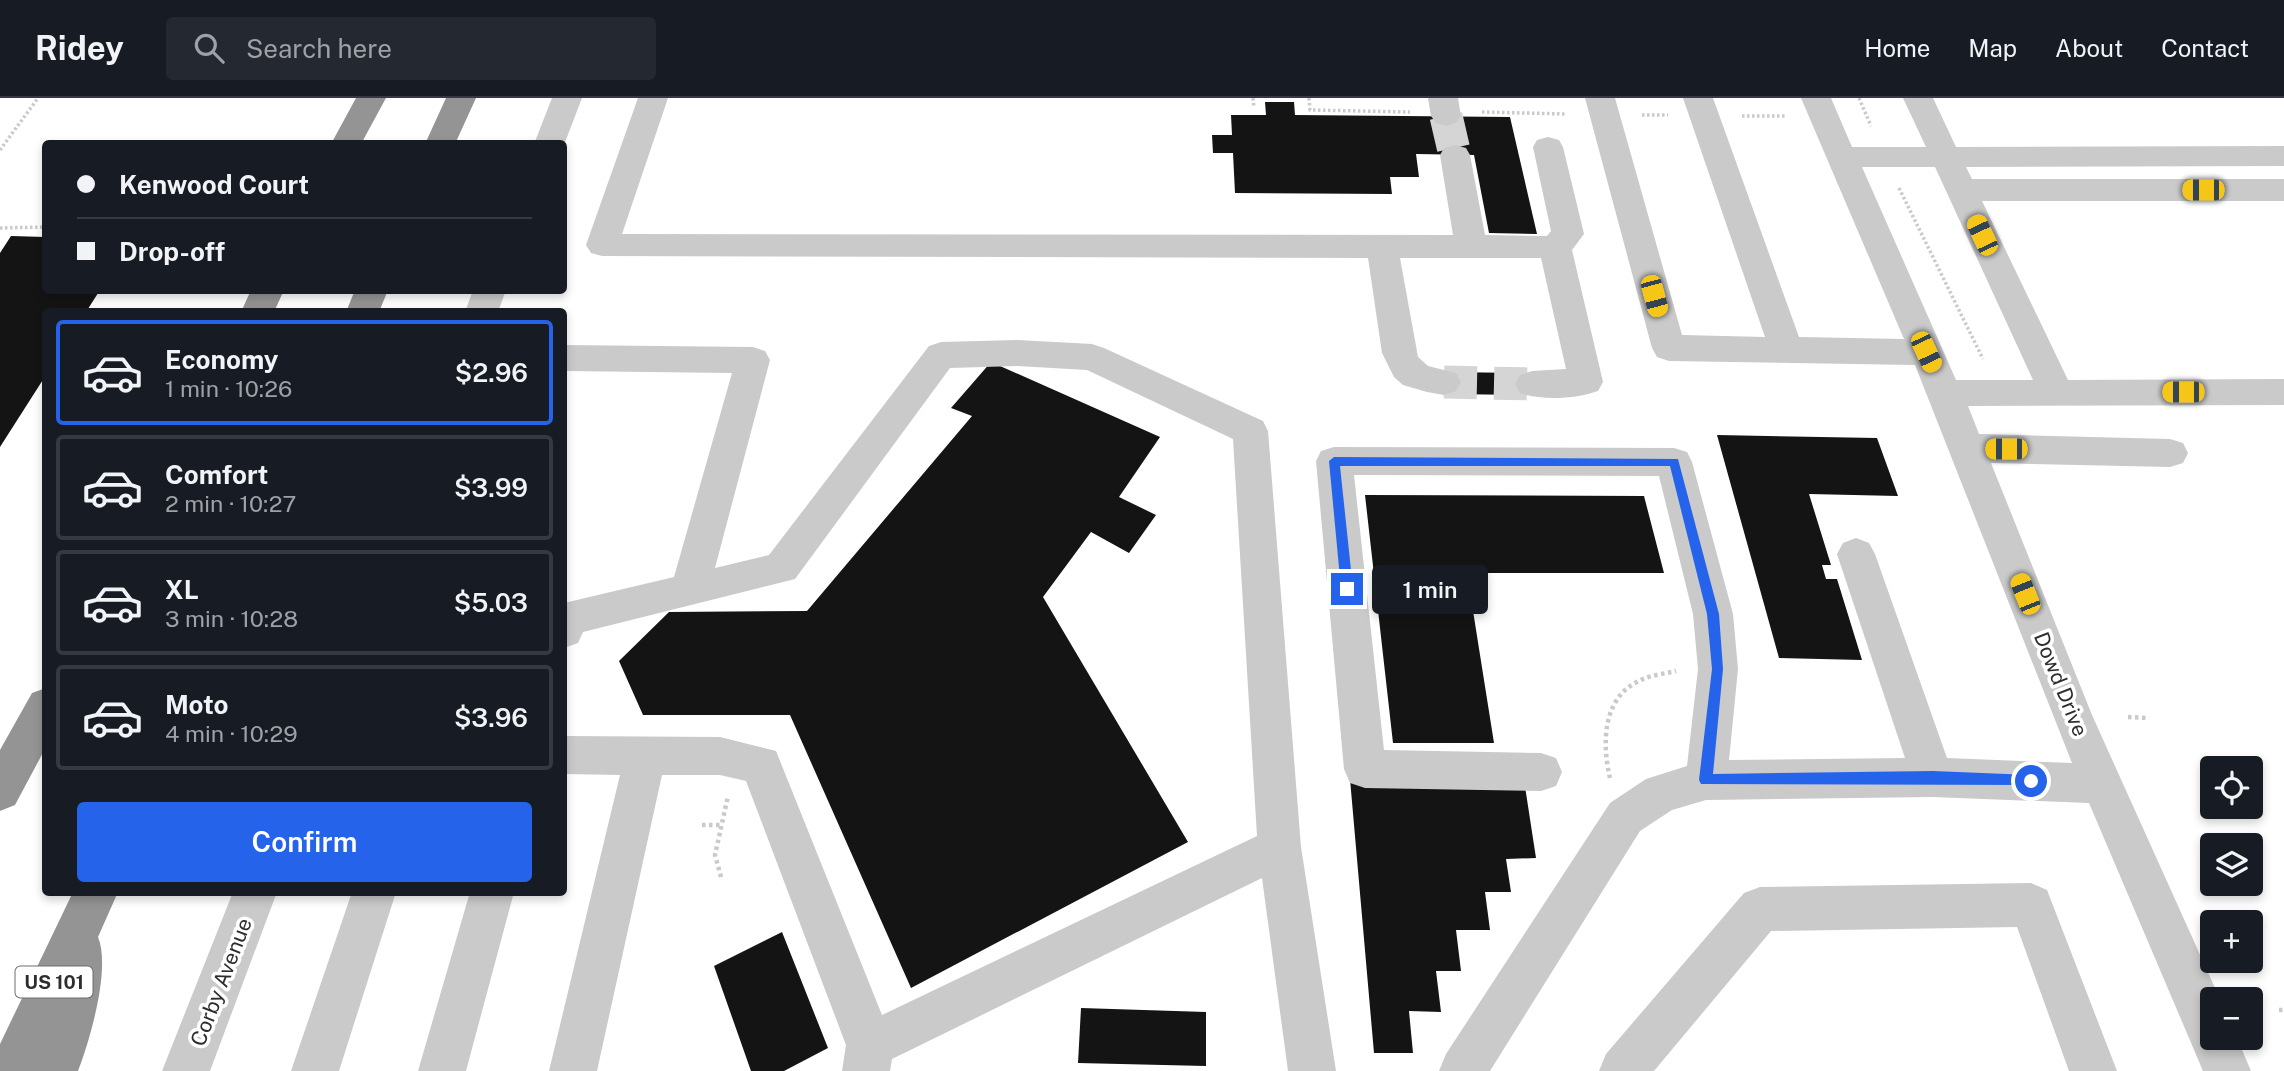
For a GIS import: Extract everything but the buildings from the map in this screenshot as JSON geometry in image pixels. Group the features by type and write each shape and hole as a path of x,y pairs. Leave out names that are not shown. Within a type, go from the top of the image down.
{"highway":[{"path":"348,140 371,98"},
{"path":"442,140 461,98"},
{"path":"5,780 42,713"},
{"path":"54,1071 68,1037 91,903"},
{"name":"US 101","path":"12,1071 91,903"}],"street":[{"path":"551,140 567,98"},
{"path":"653,98 602,246 1555,247 1568,234 1548,147"},
{"path":"1600,98 1669,348 1926,352"},
{"path":"1919,98 2057,393"},
{"path":"1685,106 1786,350"},
{"name":"Dowd Drive","path":"1803,107 1841,157 1945,393 2072,715 2200,1007"},
{"path":"1455,155 1471,247"},
{"path":"1841,157 2284,156"},
{"path":"1961,190 2284,190"},
{"path":"1382,247 1399,353 1406,369 1419,378 1444,382"},
{"path":"1532,384 1586,382 1555,247"},
{"path":"567,618 781,568 941,355 1017,353 1092,357 1250,431 1279,848 1312,1071"},
{"path":"567,358 753,360 690,590"},
{"path":"1945,393 2284,392"},
{"path":"1967,448 2170,453"},
{"path":"1541,772 1365,769 1334,461 1674,462 1713,614 1717,669 1706,780"},
{"path":"1856,554 1933,777"},
{"path":"567,755 720,756 761,765 868,1058 1279,848"},
{"path":"573,1071 646,755"},
{"path":"1462,1071 1625,817 1661,793 1706,780 1933,777 2104,784"},
{"name":"Corby Avenue","path":"186,1071 253,896"},
{"path":"315,1071 373,896"},
{"path":"442,1071 491,896"},
{"path":"1623,1071 1760,909 2031,905 2093,1071"},
{"name":"Dowd Drive","path":"2218,1050 2227,1071"}],"path":[{"path":"0,150 38,98"},
{"path":"1253,98 1254,108"},
{"path":"1309,98 1310,110 1436,109"},
{"path":"1859,98 1988,370"},
{"path":"1631,115 1685,106"},
{"path":"1736,116 1803,107"},
{"path":"1479,112 1572,114"},
{"path":"0,228 42,227"},
{"path":"1612,787 1605,762 1607,730 1615,701 1636,682 1687,668"},
{"path":"2128,717 2148,718"},
{"path":"721,877 715,855 729,788"},
{"path":"702,825 721,825"}],"tunnel":[{"path":"1446,116 1455,155"},
{"path":"1444,382 1532,384"}],"route":[{"path":"1347,589 1334,461 1674,462 1713,614 1717,669 1706,780 1933,777 2031,781"}]}
